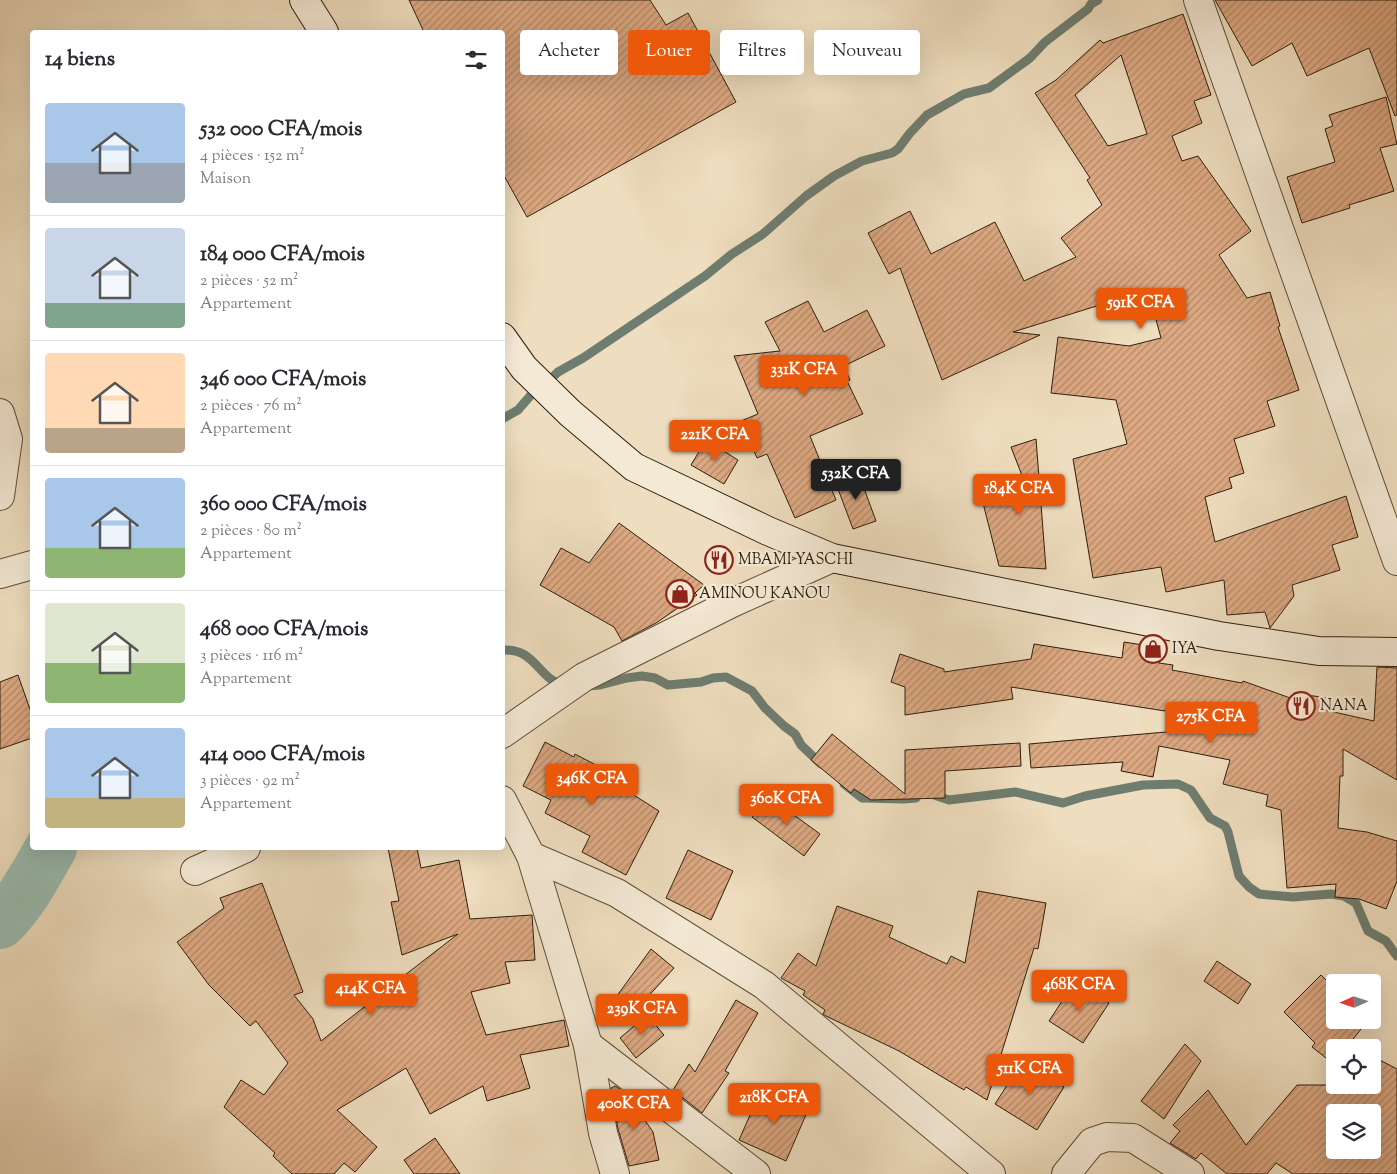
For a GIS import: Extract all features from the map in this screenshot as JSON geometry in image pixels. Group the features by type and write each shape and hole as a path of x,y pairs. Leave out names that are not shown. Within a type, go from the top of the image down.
{"street":[{"path":"304,0 323,30"},
{"path":"1198,0 1397,561"},
{"path":"505,341 524,368 570,413 634,467 768,531 832,558 1219,636 1319,650 1397,652"},
{"path":"0,413 8,439 0,496"},
{"path":"505,732 584,677 732,603 832,558"},
{"path":"0,574 30,565"},
{"path":"505,806 531,856 588,1044 603,1133 615,1174"},
{"path":"194,871 241,850"},
{"path":"531,856 617,893 764,986 991,1174"},
{"path":"588,1044 756,1174"},
{"path":"1066,1174 1092,1142 1107,1136 1133,1138 1190,1174"}],"building":[{"path":"409,0 650,0 666,25 688,13 697,30 628,30 628,75 710,75 710,54 736,102 527,217 505,177 505,30 423,30"},
{"path":"1215,0 1397,0 1397,115 1395,116 1369,48 1307,76 1292,43 1252,66"},
{"path":"1183,14 1211,95 1194,101 1202,123 1172,136 1182,161 1198,156 1251,231 1219,255 1247,298 1270,292 1280,326 1278,327 1299,390 1267,401 1275,426 1234,439 1244,473 1229,478 1232,488 1205,497 1215,542 1346,496 1358,537 1332,545 1340,570 1292,585 1294,596 1270,628 1265,612 1227,615 1224,580 1166,592 1161,567 1093,578 1073,459 1127,444 1116,400 1051,393 1058,337 1129,346 1161,338 1148,290 1013,332 1040,335 942,380 900,268 889,274 868,233 910,211 931,254 995,222 1024,281 1076,257 1061,238 1102,205 1087,180 1090,178 1035,93 1056,80 1100,40 1103,43","holes":["1121,55 1147,134 1108,146 1075,95"]},
{"path":"1386,97 1397,144 1380,148 1394,191 1349,205 1350,208 1302,223 1287,177 1335,162 1325,129 1333,126 1329,115"},
{"path":"808,301 824,332 867,310 885,346 844,366 850,380 847,381 863,414 810,436 836,500 795,518 767,454 757,458 741,421 758,414 734,356 780,351 765,322"},
{"path":"1036,439 1046,569 999,566 982,499 1026,486 1011,447"},
{"path":"706,440 738,460 724,484 691,465"},
{"path":"858,472 876,521 853,529 835,481"},
{"path":"619,523 704,585 695,593 697,595 656,623 622,641 614,627 540,585 561,548 589,563"},
{"path":"1124,642 1162,648 1159,663 1173,665 1172,670 1242,683 1243,681 1293,699 1294,693 1327,698 1325,710 1374,721 1377,667 1397,668 1397,780 1343,749 1343,776 1340,776 1338,828 1367,832 1397,841 1397,881 1386,909 1359,899 1335,897 1336,884 1287,888 1281,810 1266,806 1268,795 1223,784 1230,760 1159,746 1153,777 1121,771 1123,762 1031,768 1029,744 1223,727 1223,720 1011,687 1013,699 905,715 905,687 891,682 900,654 944,669 944,672 1031,659 1034,644 1122,658"},
{"path":"18,675 30,709 30,739 0,749 0,682"},
{"path":"832,734 905,794 905,750 1020,743 1021,766 945,771 945,798 871,800 854,789 851,793 811,760"},
{"path":"545,742 574,757 575,754 613,774 610,780 659,811 626,875 582,852 590,836 545,813 551,800 523,786"},
{"path":"768,796 820,834 804,856 752,817"},
{"path":"388,850 417,850 421,868 459,860 470,919 532,915 535,960 505,962 510,983 471,992 486,1035 564,1020 569,1046 520,1055 530,1088 487,1101 483,1086 430,1114 406,1068 337,1110 377,1147 355,1172 344,1163 334,1174 292,1174 273,1156 275,1153 224,1107 241,1080 264,1095 288,1063 256,1021 250,1026 209,985 177,942 224,908 220,898 262,883 303,992 294,995 313,1019 321,1041 368,1004 409,992 405,975 458,934 402,955 391,902 399,901"},
{"path":"688,850 733,871 711,920 666,898"},
{"path":"978,891 1046,903 1038,949 1034,948 987,1100 966,1087 964,1090 899,1051 826,1016 823,1014 825,1010 803,995 805,991 781,978 798,953 816,966 837,906 893,926 889,937 947,964 951,956 965,963"},
{"path":"651,949 674,968 644,1001 611,1004"},
{"path":"1217,961 1251,984 1238,1004 1204,981"},
{"path":"1321,975 1326,980 1326,1029 1361,1029 1353,1039 1326,1039 1326,1058 1312,1047 1315,1043 1284,1012"},
{"path":"1076,980 1109,1003 1083,1043 1049,1021"},
{"path":"736,1000 758,1013 725,1071 729,1073 702,1113 673,1090 689,1064 695,1072"},
{"path":"647,1015 664,1035 636,1058 620,1038"},
{"path":"1185,1044 1201,1061 1164,1119 1141,1101"},
{"path":"1381,1061 1397,1069 1397,1174 1293,1174 1276,1163 1267,1174 1227,1174 1201,1153 1196,1159 1170,1143 1180,1131 1173,1125 1208,1090 1246,1145 1297,1085 1326,1085 1326,1094 1381,1094"},
{"path":"1022,1062 1064,1087 1037,1130 995,1104"},
{"path":"615,1086 627,1094 653,1132 659,1160 629,1166 618,1129 611,1088"},
{"path":"762,1088 808,1110 786,1161 739,1140"},
{"path":"435,1138 460,1174 414,1174 404,1160"}],"waterway":[{"path":"505,417 518,410 531,395 558,372 583,358 705,276 732,254 763,234 806,196 834,176 862,161 892,153 898,149 927,115 964,94 989,88 1030,58 1045,42 1098,0"},
{"path":"505,650 513,651 529,658 547,676 563,685"},
{"path":"586,686 642,676 655,678 668,685 701,682 713,678 726,677 752,691 765,708 795,734 801,745 821,764"},
{"path":"844,784 862,798 916,798"},
{"path":"934,795 949,800 1015,792 1063,803 1085,796 1143,785 1178,784 1191,790 1210,818 1225,826 1239,876 1249,887 1259,894 1293,897 1331,894 1344,896 1356,903 1368,931 1386,941 1397,956"},
{"path":"0,923 22,897 50,850"}],"place":[{"name":"MBAMI YASCHI","path":"719,560"},
{"name":"AMINOU KANOU","path":"680,594"},
{"name":"IYA","path":"1153,649"},
{"name":"NANA","path":"1301,706"}]}
